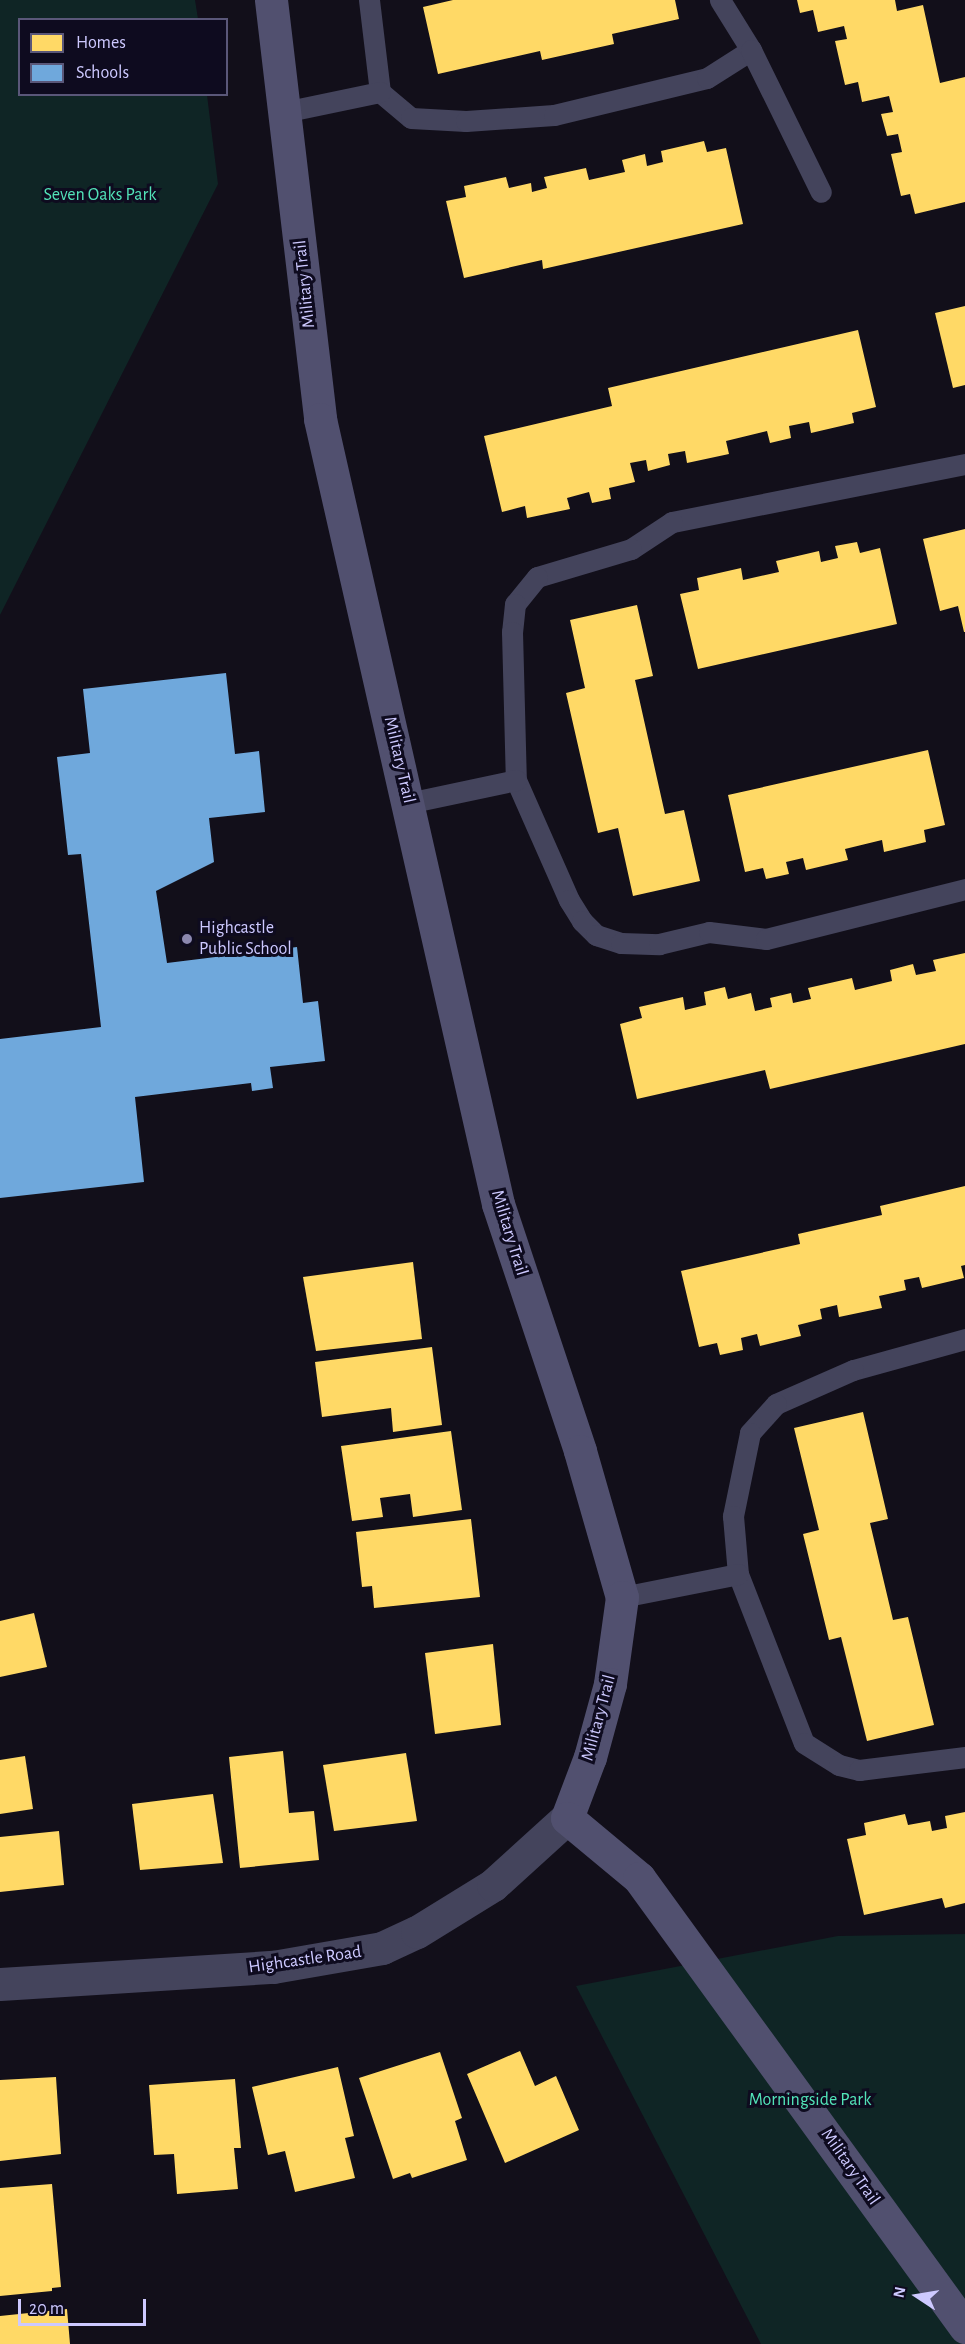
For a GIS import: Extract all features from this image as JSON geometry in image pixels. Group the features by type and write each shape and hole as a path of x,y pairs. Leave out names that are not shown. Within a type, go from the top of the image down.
{"street":[{"name":"Military Trail","path":"271,0 320,419 498,1204 587,1472 622,1598 610,1684 590,1757 567,1818 639,1878 965,2326"},
{"name":"Highcastle Road","path":"0,1984 273,1967 382,1948 417,1932 493,1885 567,1818"}],"lane":[{"path":"369,0 380,92 411,118 466,121 554,115 706,78 751,50"},
{"path":"720,0 751,50 821,192"},
{"path":"284,112 380,92"},
{"path":"965,464 672,522 631,549 537,577 515,604 514,614 516,780 582,921 597,935 621,943 659,944 709,932 766,939 965,889"},
{"path":"408,803 516,780"},
{"path":"965,1339 853,1370 776,1404 750,1432 733,1516 738,1574 804,1743 840,1765 859,1770 965,1757"},
{"path":"622,1598 738,1574"}],"green space":[{"name":"Seven Oaks Park","path":"0,0 195,0 198,18 18,18 18,96 207,96 218,184 0,615"},
{"name":"Morningside Park","path":"965,1934 965,2344 761,2344 576,1986 838,1936"}],"building: Homes":[{"path":"453,0 675,0 679,19 612,34 614,44 542,60 540,51 438,74 423,7"},
{"path":"797,0 895,0 897,11 923,5 940,83 965,77 965,202 915,214 910,194 901,196 891,154 902,152 898,134 887,136 881,114 893,112 889,96 862,102 858,82 845,85 835,41 847,39 844,26 818,32 813,10 800,13"},
{"path":"704,141 707,152 726,148 743,224 543,269 542,260 464,278 446,201 466,197 464,186 506,177 509,188 531,183 532,192 547,188 544,177 586,168 589,180 625,172 622,160 645,154 647,166 663,162 661,151"},
{"path":"965,306 965,385 953,388 935,313"},
{"path":"858,330 876,407 852,413 854,423 811,433 809,422 789,426 791,438 770,443 767,431 726,441 729,454 687,463 685,451 668,454 670,465 648,471 646,460 630,463 635,482 609,488 611,499 592,503 589,492 567,498 570,509 527,518 525,506 502,512 484,436 612,406 608,388"},
{"path":"965,529 964,632 958,606 940,611 923,539"},
{"path":"857,542 860,553 880,548 897,624 698,669 680,594 699,590 697,578 741,568 743,580 779,572 776,561 819,551 821,562 838,558 835,546"},
{"path":"637,605 653,676 635,680 665,814 684,810 700,881 633,896 618,828 598,833 566,693 585,688 570,620"},
{"path":"928,750 945,825 924,830 926,842 884,852 882,840 845,849 848,860 806,870 803,858 786,862 789,874 766,879 763,868 745,872 728,795"},
{"path":"965,953 965,1044 770,1089 765,1070 637,1099 620,1024 642,1018 639,1007 683,997 685,1010 706,1005 704,992 725,987 728,999 751,993 755,1011 772,1007 770,998 791,993 793,1003 811,999 808,988 852,978 855,990 892,981 890,970 913,964 916,975 936,971 933,960"},
{"path":"965,1186 965,1265 961,1266 964,1278 922,1288 919,1277 904,1280 906,1290 879,1296 882,1308 839,1317 837,1305 820,1309 822,1319 798,1325 801,1336 760,1346 757,1334 741,1338 743,1350 720,1355 717,1343 699,1347 681,1271 800,1244 798,1234 882,1215 880,1206"},
{"path":"413,1262 422,1339 316,1351 303,1277"},
{"path":"432,1347 442,1425 393,1432 391,1408 322,1417 315,1362"},
{"path":"863,1412 888,1519 870,1523 893,1620 908,1617 934,1725 867,1741 841,1637 829,1640 803,1534 819,1530 794,1428"},
{"path":"451,1431 462,1510 413,1517 410,1494 380,1498 383,1517 352,1521 341,1446"},
{"path":"471,1519 480,1597 374,1608 372,1586 362,1587 356,1532"},
{"path":"34,1613 47,1667 0,1677 0,1621"},
{"path":"493,1644 501,1725 435,1734 425,1653"},
{"path":"283,1751 289,1813 314,1811 319,1860 240,1868 229,1757"},
{"path":"406,1753 417,1821 334,1831 323,1765"},
{"path":"25,1756 33,1809 0,1814 0,1760"},
{"path":"213,1794 223,1863 140,1870 132,1804"},
{"path":"965,1812 965,1903 945,1908 942,1898 864,1915 847,1839 866,1835 864,1823 905,1814 908,1825 930,1821 932,1831 947,1828 945,1816"},
{"path":"59,1831 64,1885 0,1892 0,1837"},
{"path":"520,2051 535,2086 556,2076 579,2130 505,2163 467,2074"},
{"path":"440,2052 462,2118 455,2121 467,2160 412,2178 410,2173 393,2179 359,2078"},
{"path":"338,2067 354,2136 345,2138 355,2178 295,2192 285,2151 268,2155 252,2087"},
{"path":"56,2077 61,2154 0,2161 0,2080"},
{"path":"235,2079 241,2148 234,2148 238,2189 177,2194 174,2154 154,2155 149,2085"},
{"path":"52,2184 61,2287 52,2288 52,2291 0,2296 0,2188"},
{"path":"67,2309 70,2344 0,2344 0,2316"}],"building: Schools":[{"path":"226,673 235,754 259,751 265,812 209,818 214,862 156,891 167,963 297,947 303,1003 318,1001 325,1061 270,1067 273,1088 252,1091 251,1083 135,1097 144,1182 0,1198 0,1039 101,1027 81,854 68,855 57,757 90,753 83,689"}],"place":[{"name":"Highcastle Public School","path":"187,939"}]}
